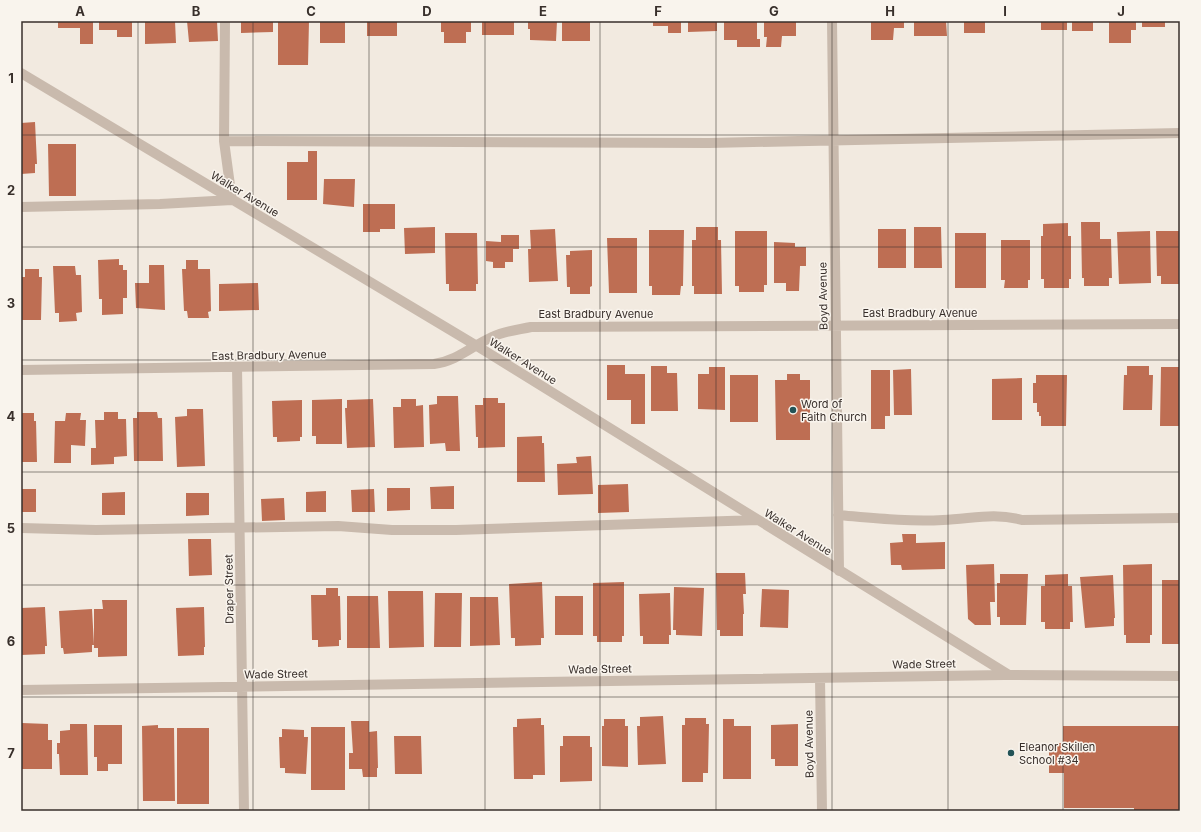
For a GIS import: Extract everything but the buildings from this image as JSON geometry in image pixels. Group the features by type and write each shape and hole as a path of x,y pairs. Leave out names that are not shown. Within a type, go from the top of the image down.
{"street":[{"path":"21,207 160,204 232,200 224,141 224,21"},
{"name":"Boyd Avenue","path":"832,21 839,571"},
{"name":"Walker Avenue","path":"21,73 477,346 1009,675"},
{"path":"224,141 709,143 1180,133"},
{"name":"East Bradbury Avenue","path":"21,370 434,364 461,356 504,332 531,327 1180,324"},
{"name":"Draper Street","path":"237,368 241,528 244,811"},
{"path":"838,515 911,520 943,520 988,515 1006,515 1022,520 1180,518"},
{"path":"21,528 96,530 338,526 392,530 456,530 758,520"},
{"name":"Wade Street","path":"21,690 1009,675 1180,676"},
{"name":"Boyd Avenue","path":"820,678 822,811"}],"place":[{"name":"Word of Faith Church","path":"793,410"},
{"name":"Eleanor Skillen School #34","path":"1011,753"}]}
